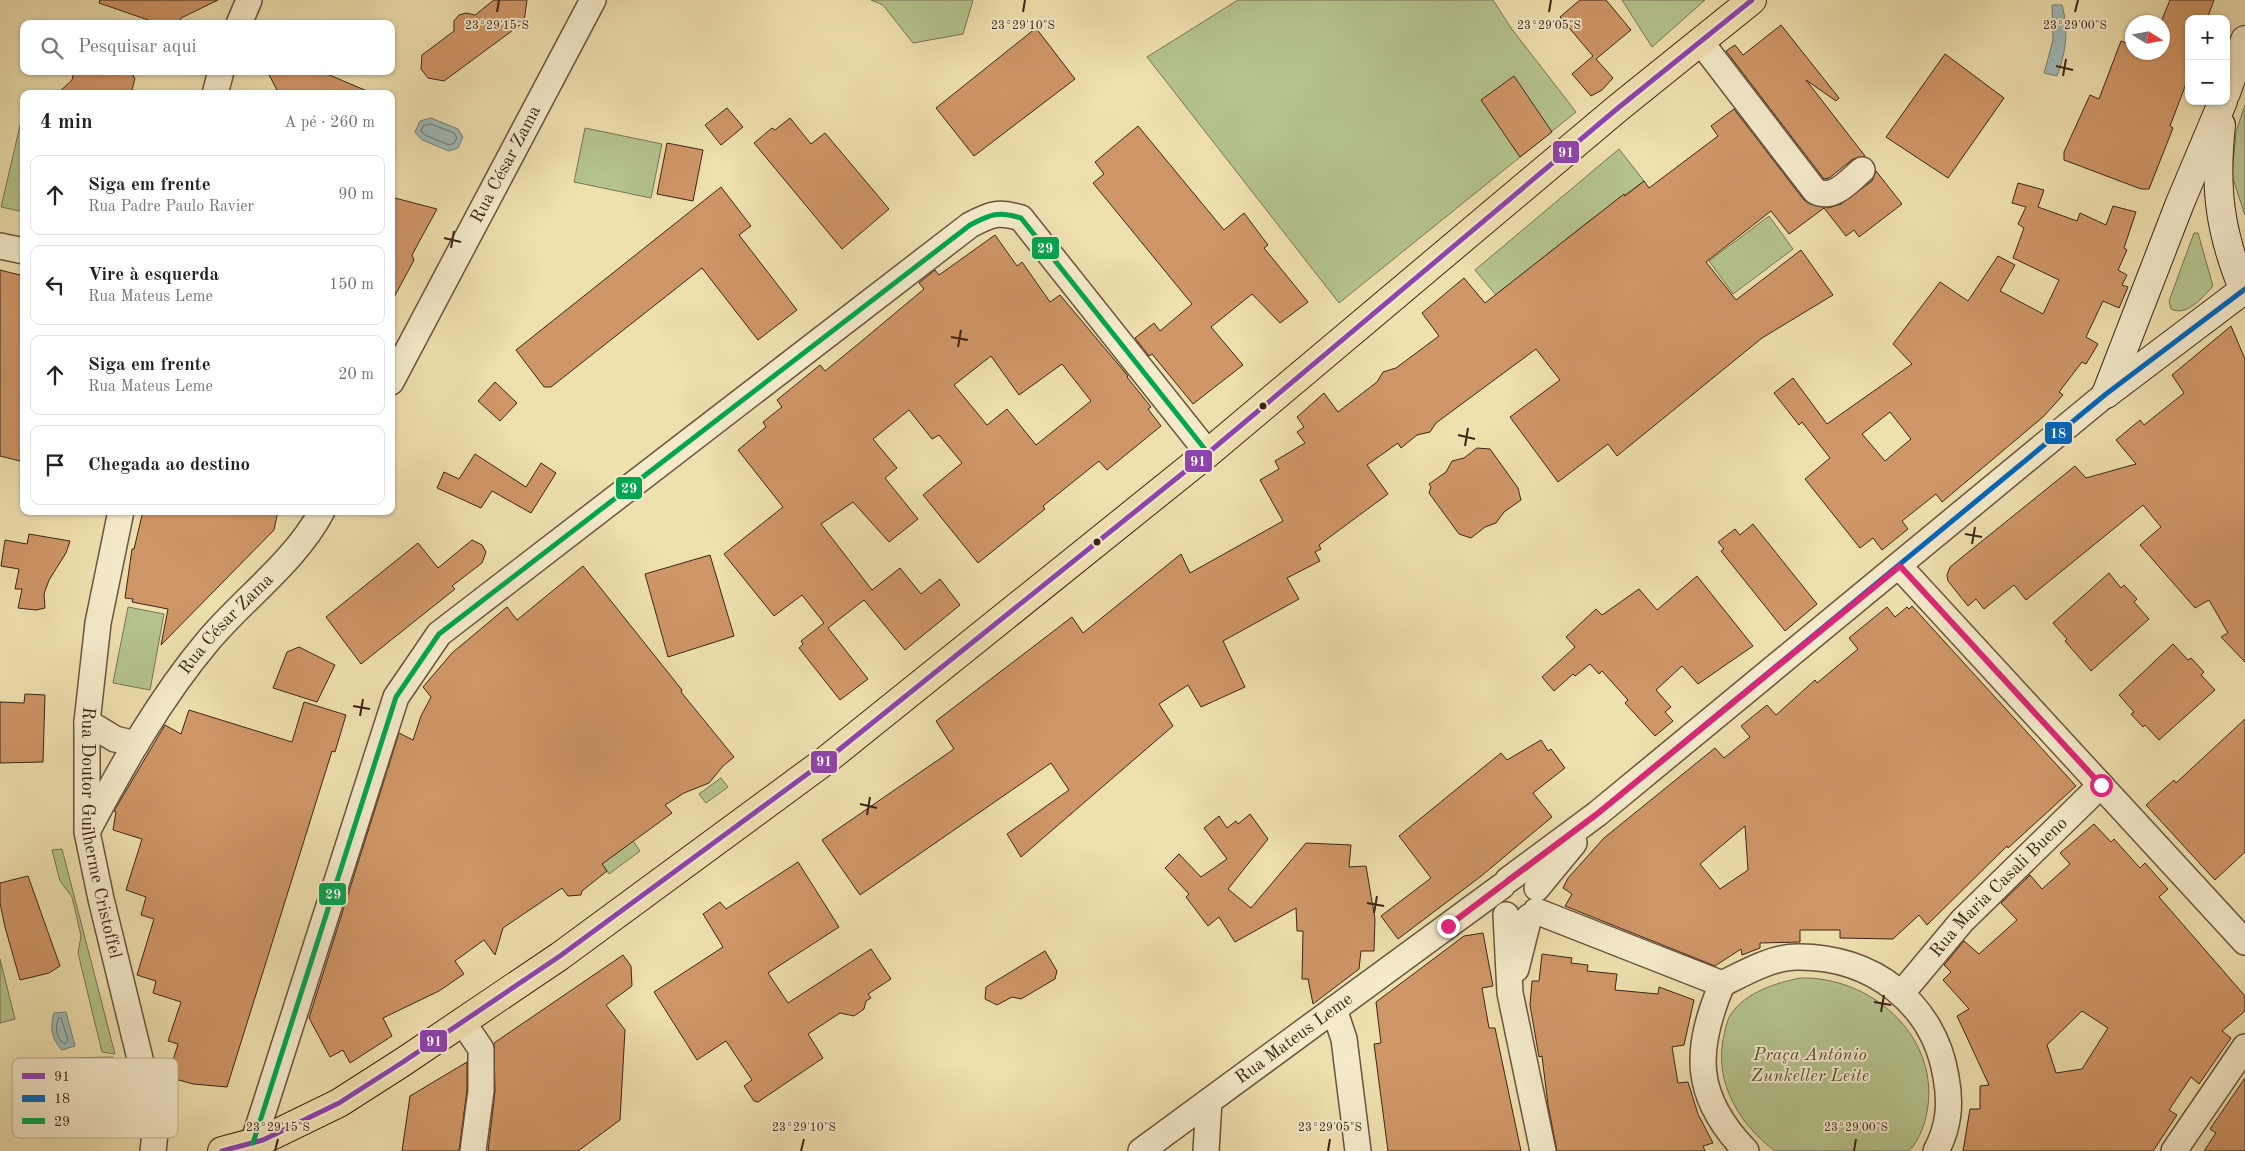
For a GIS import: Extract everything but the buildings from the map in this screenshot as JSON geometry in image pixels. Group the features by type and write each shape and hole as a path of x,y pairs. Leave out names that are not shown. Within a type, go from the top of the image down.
{"main road":[{"path":"222,1151 253,1143 339,1102 560,956 825,760 1208,453 1700,41 1752,0"}],"street":[{"path":"240,20 248,0"},
{"name":"Rua César Zama","path":"395,374 593,0"},
{"path":"2230,82 2245,40"},
{"path":"1700,41 1815,191 1819,193 1834,192 1862,170"},
{"path":"215,90 221,75"},
{"path":"2106,394 2180,203 2222,105"},
{"path":"2224,105 2218,157 2218,201 2227,246 2245,291"},
{"path":"253,1143 396,697 439,634 970,225 990,215 1004,213 1021,218 1208,453"},
{"path":"0,246 20,250"},
{"name":"Rua Mateus Leme","path":"1141,1151 1448,926 1517,901 1597,814 1900,566 2106,394 2245,291"},
{"name":"Rua Doutor Guilherme Cristoffel","path":"120,515 98,623 87,722 87,832 101,899 140,1058"},
{"name":"Rua César Zama","path":"87,832 136,744 189,664 232,613 271,577 315,524 320,515"},
{"path":"1900,566 2245,942"},
{"path":"87,722 115,739 136,744"},
{"name":"Rua Maria Casali Bueno","path":"1901,994 1962,921 2101,785"},
{"path":"1543,1151 1510,993 1517,901 1722,984 1772,963 1796,957 1835,960 1865,972 1901,994 1917,1008 1926,1020 1942,1054 1948,1086 1948,1120 1936,1151"},
{"path":"1722,984 1705,1030 1702,1049 1708,1100 1731,1135 1746,1151"},
{"path":"1334,1009 1344,1039 1358,1151"},
{"path":"462,1021 481,1049 481,1090 473,1151"},
{"path":"2174,1151 2245,1047"},
{"path":"1206,1151 1209,1101"},
{"name":"Rua Doutor Guilherme Cristoffel","path":"154,1151 155,1138"}],"green space":[{"path":"871,0 973,0 963,34 913,43 883,5"},
{"path":"1238,0 1493,0 1511,28 1576,112 1339,303 1147,57"},
{"path":"1622,0 1705,0 1652,47"},
{"path":"2245,105 2245,215 2232,176 2236,132"},
{"path":"20,126 20,211 1,207"},
{"path":"585,128 662,144 651,198 574,182"},
{"path":"1619,149 1644,181 1589,221 1496,295 1475,270"},
{"path":"1769,216 1793,249 1733,294 1709,261"},
{"path":"2194,233 2198,233 2213,286 2194,305 2177,311 2171,309 2169,301"},
{"path":"128,607 164,614 150,690 113,683"},
{"path":"721,778 728,787 706,803 699,794"},
{"path":"633,841 640,851 609,874 602,864"},
{"path":"62,849 115,1054 102,1052 78,953 81,936 72,897 60,881 52,850"},
{"path":"0,959 15,1019 0,1023"},
{"name":"Praça Antônio Zunkeller Leite","path":"1800,978 1826,980 1850,987 1873,998 1893,1014 1910,1033 1922,1055 1928,1079 1928,1106 1922,1130 1909,1151 1775,1151 1762,1141 1741,1116 1727,1088 1723,1072 1723,1040 1728,1020 1737,1006 1753,994"},
{"path":"113,1057 113,1058 66,1058"}],"water":[{"path":"2052,5 2062,5 2066,32 2063,58 2057,76 2044,73 2053,40"},
{"path":"431,118 458,129 463,137 458,148 449,151 422,140 415,132 420,121"},
{"path":"66,1012 75,1046 62,1050 52,1033 52,1023 54,1013"}],"transit line":[{"name":"91","path":"222,1151 263,1140 339,1103 403,1062 560,956 825,761 1208,453 1618,108 1752,0"},
{"name":"29","path":"253,1143 396,697 439,634 970,225 984,218 1000,214 1021,218 1208,453"},
{"name":"18","path":"1508,880 1597,814 2106,394 2245,289"}],"route":[{"path":"1448,926 1597,814 1900,566 2101,785"}]}
